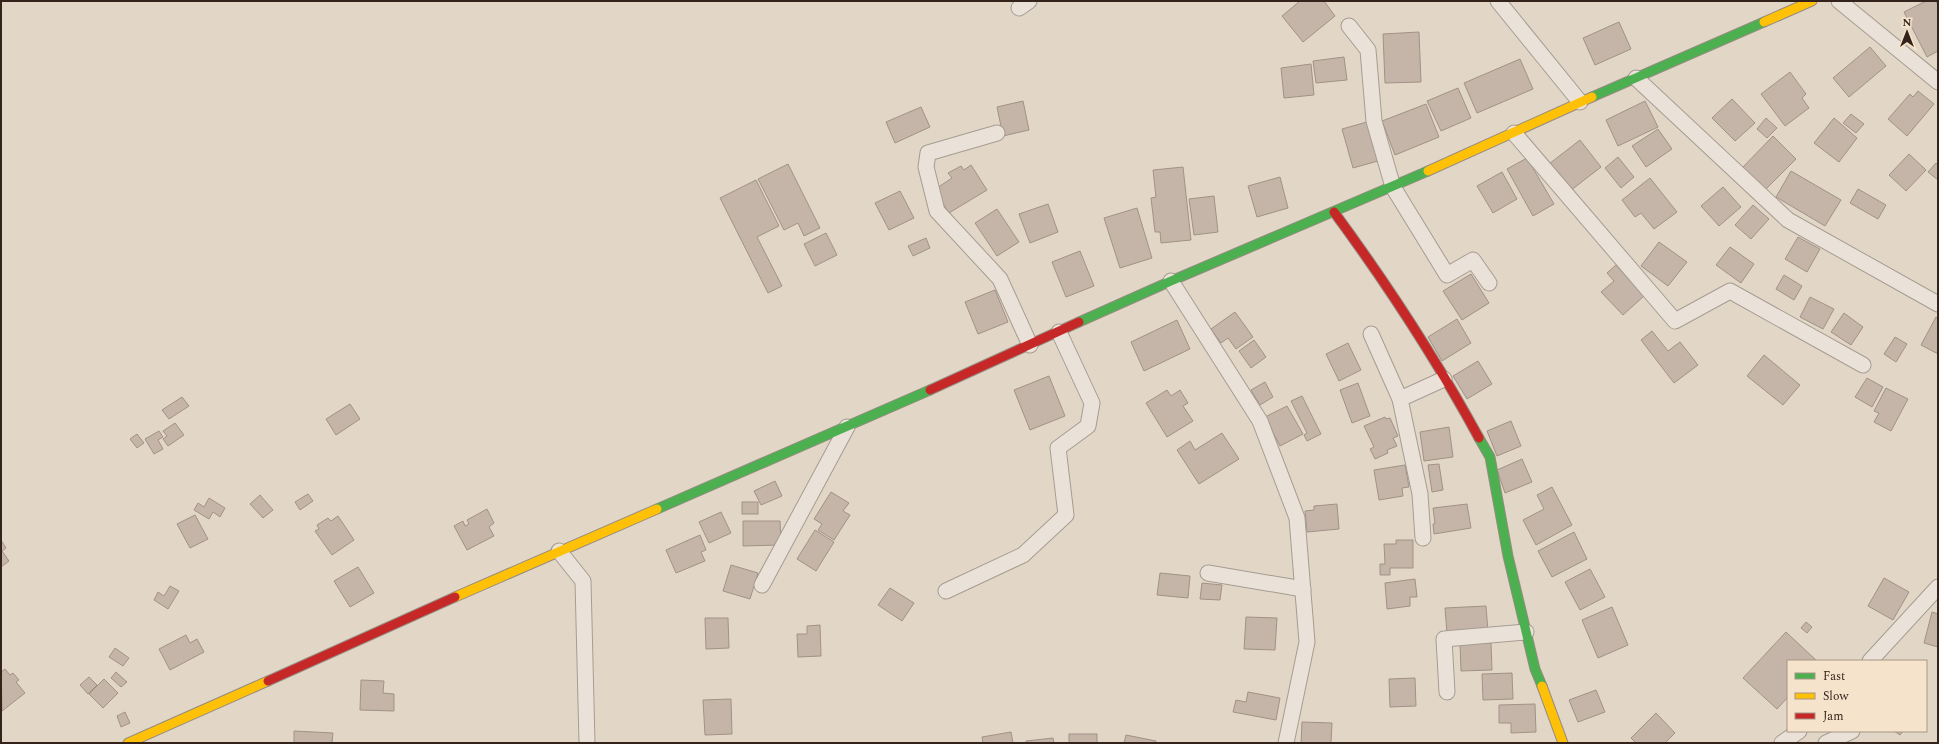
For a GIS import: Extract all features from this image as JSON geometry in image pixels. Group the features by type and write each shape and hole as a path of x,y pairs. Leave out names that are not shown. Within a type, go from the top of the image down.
{"street":[{"path":"1498,1 1580,102"},
{"path":"128,743 559,551 847,427 1171,281 1393,187 1580,102 1812,1"},
{"path":"1838,1 1938,82"},
{"path":"1349,26 1368,50 1374,121 1393,187 1447,275 1473,260 1489,283"},
{"path":"1636,78 1788,220 1938,304"},
{"path":"997,133 928,153 926,167 937,211 1000,279 1030,345"},
{"path":"1514,133 1675,321 1730,291 1863,365"},
{"path":"1334,212 1380,275 1444,379 1490,458 1508,556 1535,669 1563,743"},
{"path":"1171,281 1260,421 1297,518 1307,642 1286,743"},
{"path":"946,591 1023,555 1066,515 1058,448 1088,426 1092,403 1058,332"},
{"path":"1371,334 1400,399 1420,494 1424,538"},
{"path":"1400,399 1444,379"},
{"path":"762,585 847,427"},
{"path":"559,551 583,581 587,743"},
{"path":"1208,573 1303,589"},
{"path":"1871,660 1938,587"},
{"path":"1446,692 1444,638 1526,632"},
{"path":"1782,743 1798,732"},
{"path":"1826,743 1850,732"}],"building":[{"path":"1300,1 1324,1 1335,16 1303,42 1282,16"},
{"path":"1926,1 1936,1 1938,6 1938,51 1927,57 1904,12"},
{"path":"1619,22 1631,49 1595,65 1583,38"},
{"path":"1419,32 1421,82 1385,83 1383,34"},
{"path":"1870,47 1886,66 1849,97 1833,78"},
{"path":"1344,57 1347,80 1316,83 1313,61"},
{"path":"1520,59 1533,89 1477,113 1464,83"},
{"path":"1311,64 1314,95 1284,98 1281,68"},
{"path":"1790,72 1806,94 1802,98 1809,108 1785,126 1761,94"},
{"path":"1458,88 1471,118 1441,131 1427,101"},
{"path":"1918,91 1934,104 1907,136 1888,119 1910,94 1913,97"},
{"path":"1732,99 1755,123 1735,141 1712,118"},
{"path":"1023,101 1029,130 1003,136 997,107"},
{"path":"1645,101 1658,127 1618,146 1606,120"},
{"path":"1426,104 1439,137 1395,155 1382,121"},
{"path":"921,107 930,127 895,143 886,122"},
{"path":"1851,114 1864,124 1856,133 1843,123"},
{"path":"1766,118 1777,128 1767,138 1757,129"},
{"path":"1834,118 1857,138 1839,162 1814,143"},
{"path":"1367,122 1378,161 1353,168 1342,129"},
{"path":"1658,129 1672,149 1646,167 1632,146"},
{"path":"1773,136 1796,159 1765,190 1742,168"},
{"path":"1580,140 1601,167 1570,191 1549,164"},
{"path":"1909,154 1926,170 1906,191 1889,175"},
{"path":"1618,157 1634,177 1621,188 1605,168"},
{"path":"1527,158 1554,204 1533,216 1507,169"},
{"path":"1936,163 1938,165 1938,180 1928,172"},
{"path":"788,164 820,228 804,236 798,223 784,230 758,179"},
{"path":"971,165 987,190 949,213 934,190 952,178 948,173 961,166 964,170"},
{"path":"1183,167 1191,240 1161,243 1160,232 1155,232 1151,198 1156,197 1153,170"},
{"path":"1791,171 1841,200 1825,226 1776,197"},
{"path":"1502,172 1517,199 1493,213 1477,186"},
{"path":"1280,177 1288,208 1257,217 1248,186"},
{"path":"1650,178 1677,212 1654,229 1641,213 1635,217 1622,200"},
{"path":"756,180 779,226 757,237 782,286 768,293 720,198"},
{"path":"1723,187 1741,207 1719,226 1701,206"},
{"path":"1858,189 1886,205 1878,219 1850,203"},
{"path":"900,191 914,218 889,230 875,203"},
{"path":"1214,196 1218,232 1194,235 1189,199"},
{"path":"1048,204 1058,232 1030,243 1019,214"},
{"path":"1753,205 1769,219 1751,239 1735,225"},
{"path":"1137,208 1152,258 1120,268 1104,218"},
{"path":"997,209 1019,242 997,256 975,223"},
{"path":"826,233 837,255 815,266 804,244"},
{"path":"1798,237 1820,249 1807,272 1785,259"},
{"path":"926,238 930,248 913,256 908,246"},
{"path":"1659,242 1687,262 1668,286 1641,266"},
{"path":"1730,247 1754,264 1741,283 1716,265"},
{"path":"1080,251 1094,286 1066,297 1052,262"},
{"path":"1616,265 1644,296 1623,315 1601,292 1614,281 1607,273"},
{"path":"1471,274 1489,303 1462,320 1443,291"},
{"path":"1784,275 1802,286 1794,300 1776,289"},
{"path":"995,290 1008,322 978,334 965,302"},
{"path":"1810,297 1834,309 1823,329 1800,317"},
{"path":"1235,312 1253,337 1236,349 1228,338 1221,343 1211,329"},
{"path":"1844,313 1863,327 1851,345 1831,332"},
{"path":"1936,317 1938,319 1938,354 1921,345"},
{"path":"1457,319 1471,343 1442,361 1428,337"},
{"path":"1177,320 1190,349 1144,371 1131,342"},
{"path":"1652,331 1668,351 1680,342 1698,365 1674,383 1641,340"},
{"path":"1895,337 1907,344 1896,362 1884,354"},
{"path":"1254,340 1266,357 1251,368 1239,351"},
{"path":"1348,343 1361,370 1339,381 1326,354"},
{"path":"1764,355 1800,385 1783,405 1747,376"},
{"path":"1478,361 1492,384 1467,399 1453,376"},
{"path":"1049,376 1065,416 1030,430 1014,390"},
{"path":"1867,378 1883,387 1872,407 1855,397"},
{"path":"1265,382 1273,397 1260,405 1251,390"},
{"path":"1358,383 1370,416 1352,423 1340,390"},
{"path":"1886,388 1908,399 1891,431 1874,422 1879,413 1874,411"},
{"path":"1167,390 1171,396 1180,390 1188,403 1183,406 1193,421 1167,437 1146,403"},
{"path":"1302,396 1321,434 1307,441 1304,435 1307,433 1291,401"},
{"path":"182,397 189,406 169,419 162,410"},
{"path":"350,404 360,419 336,435 326,419"},
{"path":"1287,406 1303,434 1280,446 1265,417"},
{"path":"1385,417 1386,419 1390,418 1398,436 1393,438 1397,446 1387,450 1388,453 1375,459 1370,449 1374,447 1364,426"},
{"path":"1511,421 1521,446 1497,456 1487,431"},
{"path":"175,423 184,435 168,446 163,439 167,436 163,431"},
{"path":"1449,427 1453,457 1424,461 1420,432"},
{"path":"159,431 163,437 158,440 163,449 154,454 145,439"},
{"path":"1222,433 1239,459 1199,484 1177,450 1190,441 1195,450"},
{"path":"137,434 144,443 137,448 130,439"},
{"path":"1522,459 1532,482 1505,493 1497,470"},
{"path":"1439,464 1443,490 1432,492 1428,465"},
{"path":"1405,465 1409,487 1402,488 1403,496 1379,500 1374,470"},
{"path":"775,481 782,496 761,505 754,491"},
{"path":"1552,487 1572,525 1536,545 1523,520 1544,509 1537,495"},
{"path":"831,492 849,503 843,511 850,515 834,540 818,530 822,524 814,519"},
{"path":"308,494 313,501 300,510 295,502"},
{"path":"260,495 273,510 263,518 250,504"},
{"path":"209,498 225,508 220,517 213,512 209,519 194,510 198,503 204,507"},
{"path":"742,502 758,502 758,514 742,514"},
{"path":"1337,504 1339,529 1307,532 1305,511 1314,510 1314,506"},
{"path":"1467,504 1471,528 1434,534 1433,524 1435,524 1433,508"},
{"path":"487,509 494,523 489,527 494,536 467,550 454,526 463,521 465,526 469,524 467,520"},
{"path":"721,512 731,533 709,543 699,522"},
{"path":"195,515 208,539 190,548 177,524"},
{"path":"338,516 354,540 332,555 315,531 319,529 317,525 328,518 331,521"},
{"path":"743,521 780,521 781,545 743,546"},
{"path":"815,530 834,542 816,571 797,559"},
{"path":"1574,532 1587,559 1552,577 1538,551"},
{"path":"700,535 706,550 701,552 705,561 676,573 666,550"},
{"path":"1,540 6,548 2,551 9,561 1,567"},
{"path":"1396,540 1413,540 1413,568 1390,568 1390,575 1380,575 1380,564 1385,564 1384,544 1396,544"},
{"path":"731,565 758,573 750,599 723,591"},
{"path":"358,567 374,593 350,607 334,581"},
{"path":"1590,569 1605,597 1580,610 1565,582"},
{"path":"1160,573 1190,576 1188,598 1157,595"},
{"path":"1884,578 1909,592 1893,620 1868,606"},
{"path":"1415,579 1417,597 1410,597 1410,606 1387,609 1385,583"},
{"path":"1202,583 1222,585 1220,600 1200,599"},
{"path":"170,586 179,591 168,609 154,600 158,592 164,596"},
{"path":"890,588 914,603 902,621 878,605"},
{"path":"1486,606 1488,631 1447,633 1445,608"},
{"path":"1612,607 1628,645 1598,658 1582,620"},
{"path":"1932,612 1938,614 1938,647 1924,643"},
{"path":"1246,617 1277,618 1275,650 1244,649"},
{"path":"705,618 728,618 729,648 706,649"},
{"path":"1806,622 1812,627 1807,633 1801,628"},
{"path":"820,625 821,656 798,657 797,634 807,634 807,626"},
{"path":"1786,632 1816,660 1787,660 1787,698 1777,709 1743,678"},
{"path":"186,635 190,643 197,639 204,652 170,670 159,649"},
{"path":"1491,643 1492,670 1461,671 1460,644"},
{"path":"115,648 129,658 123,666 109,657"},
{"path":"5,669 10,675 13,673 19,680 16,682 25,693 2,711 1,672"},
{"path":"116,672 127,682 121,687 111,678"},
{"path":"1512,673 1513,699 1483,700 1482,674"},
{"path":"89,677 97,685 88,694 80,685"},
{"path":"1415,678 1416,706 1390,707 1389,679"},
{"path":"104,679 118,693 103,708 89,694"},
{"path":"361,680 384,681 383,693 394,694 394,711 360,710"},
{"path":"1596,690 1605,712 1578,722 1569,700"},
{"path":"1248,692 1280,698 1276,720 1233,712 1236,700 1246,702"},
{"path":"731,699 732,734 705,735 703,700"},
{"path":"1535,704 1536,732 1511,733 1511,723 1499,723 1499,705"},
{"path":"125,712 130,723 121,727 117,716"},
{"path":"1656,713 1675,733 1665,743 1636,743 1631,738"},
{"path":"1302,722 1332,723 1331,743 1301,743"},
{"path":"294,731 333,733 332,743 294,743"},
{"path":"1011,732 1013,743 983,743 982,737"},
{"path":"1896,732 1902,732 1900,735"},
{"path":"1069,734 1097,734 1097,743 1069,743"},
{"path":"1126,735 1156,741 1156,743 1124,743"},
{"path":"1053,738 1054,743 1026,743 1026,741"}],"traffic: fast":[{"path":"1592,97 1764,22"},
{"path":"1079,322 1428,171"},
{"path":"657,509 930,390"},
{"path":"1479,438 1490,457 1508,556 1535,669 1542,686"}],"traffic: slow":[{"path":"1764,22 1812,1"},
{"path":"1428,171 1592,97"},
{"path":"455,597 657,509"},
{"path":"128,743 268,681"},
{"path":"1542,686 1563,743"}],"traffic: jam":[{"path":"1334,212 1410,322 1446,379 1479,438"},
{"path":"930,390 1079,322"},
{"path":"268,681 455,597"}]}
